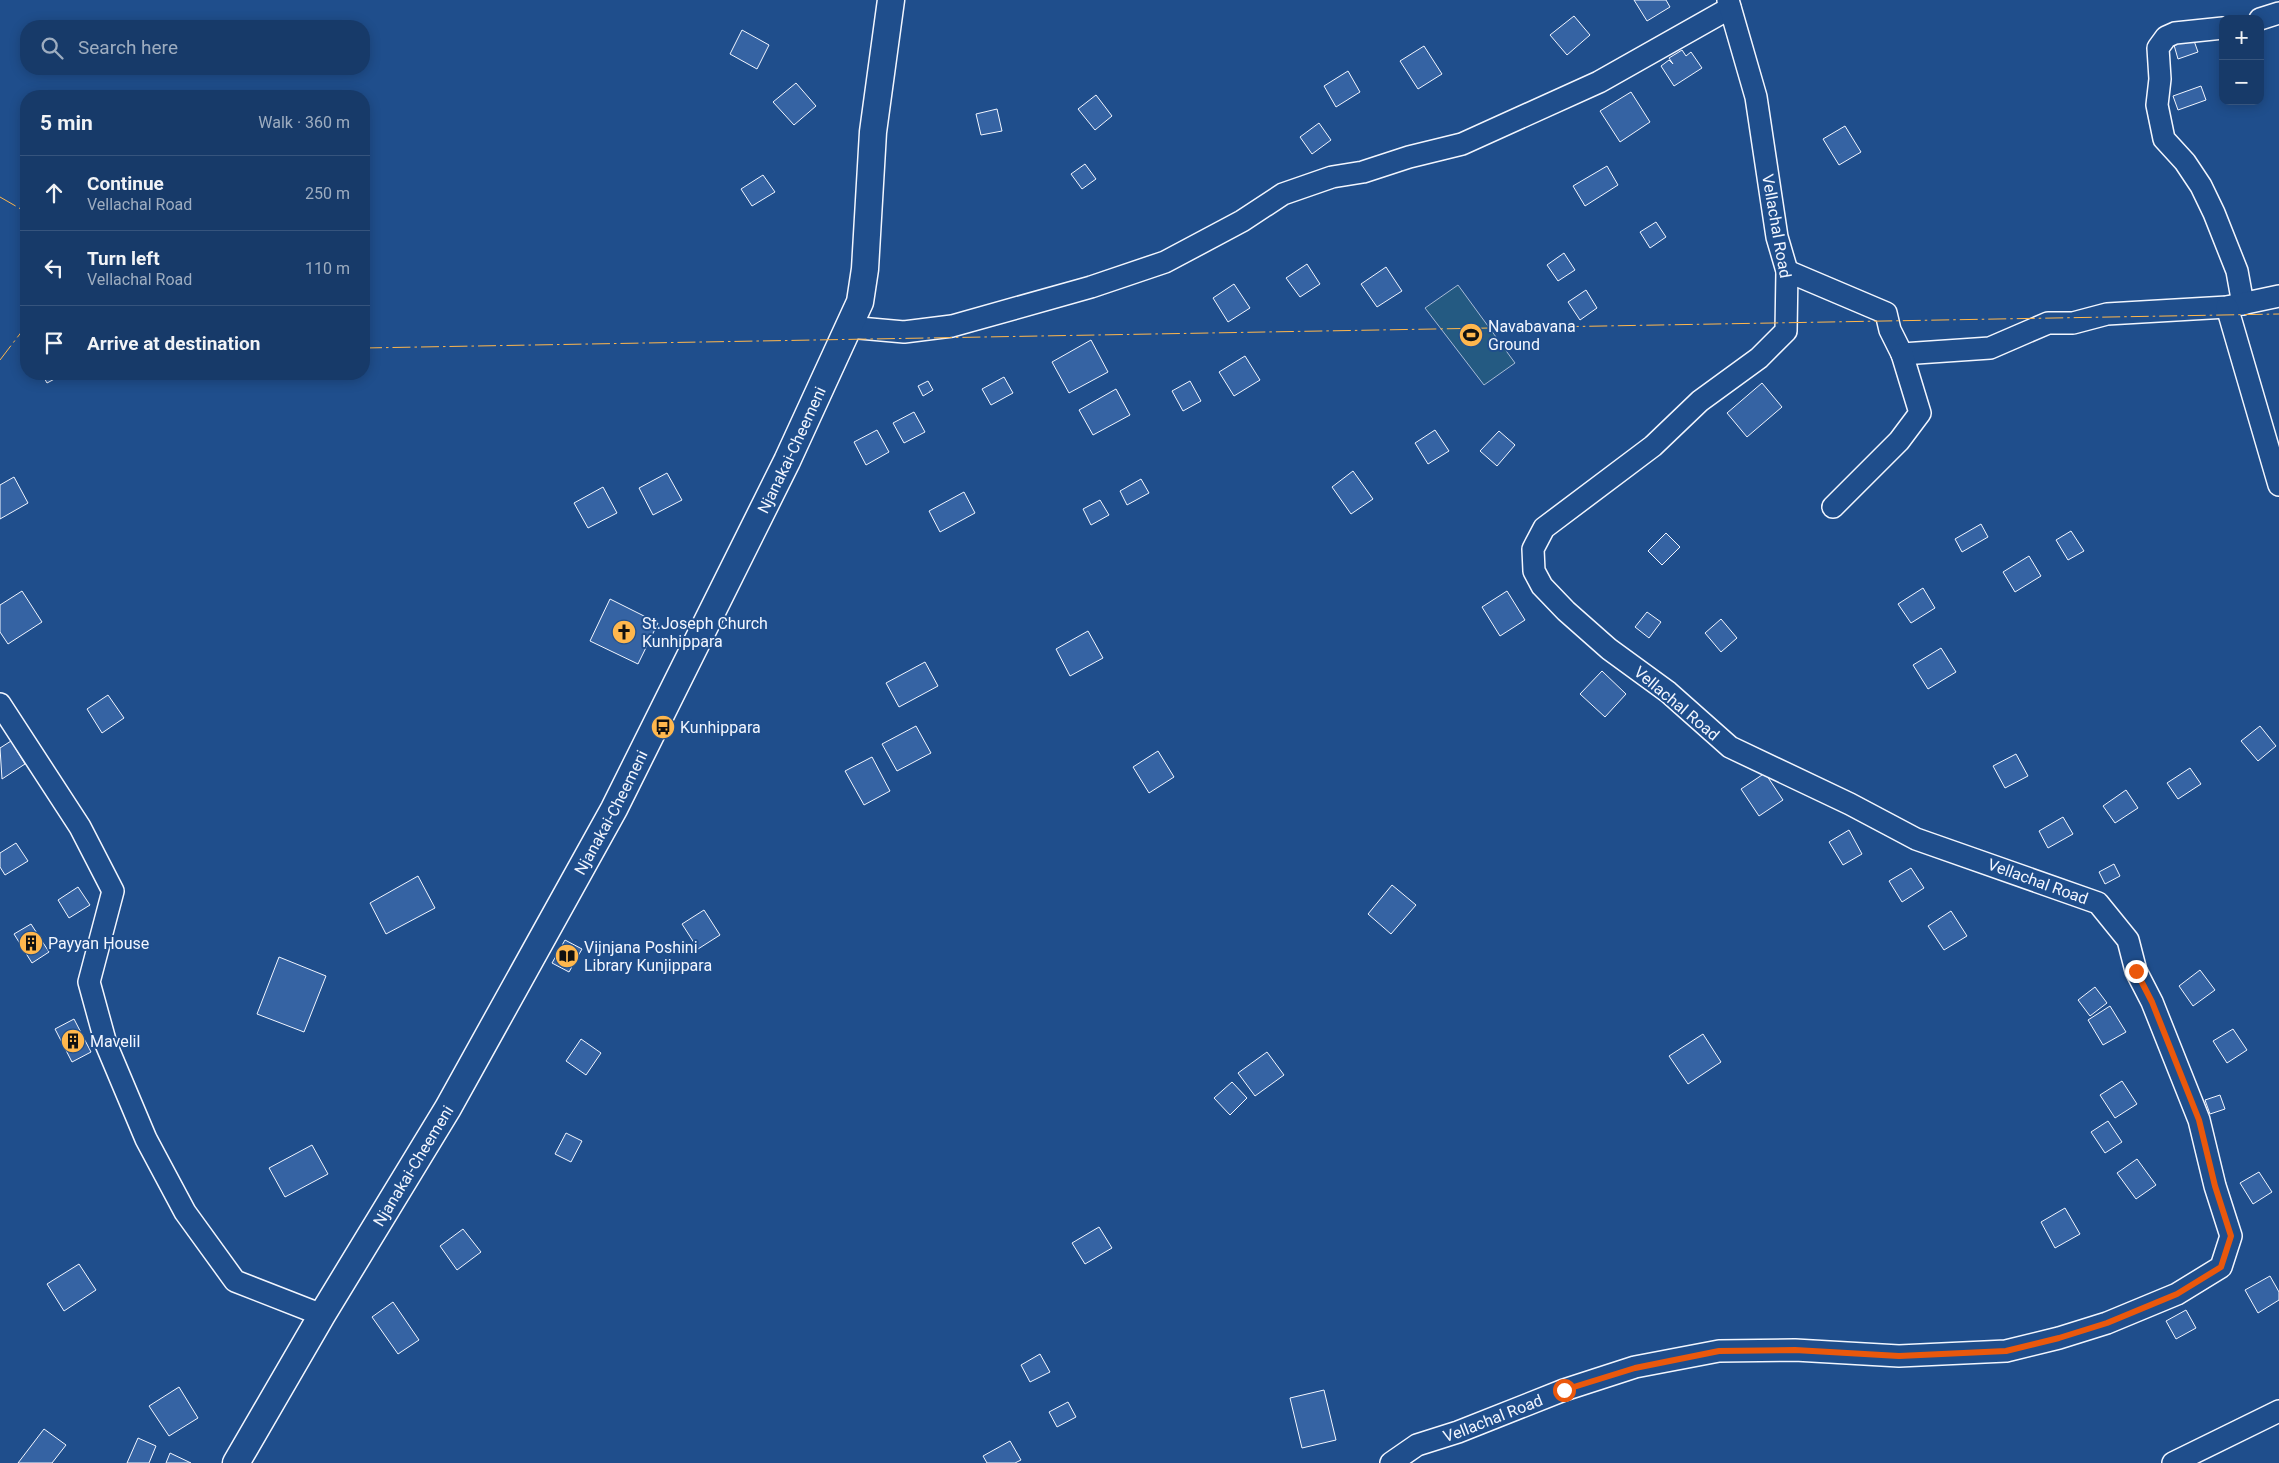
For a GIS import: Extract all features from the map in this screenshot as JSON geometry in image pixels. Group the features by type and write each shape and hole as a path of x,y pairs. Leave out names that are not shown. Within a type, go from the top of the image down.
{"main road":[{"name":"Njanakai-Cheemeni","path":"236,1463 322,1315 448,1108 614,809 783,470 860,302 865,269 873,132 891,0"}],"street":[{"path":"848,327 904,332 952,326 1091,287 1165,262 1242,221 1283,194 1332,177 1363,172 1408,157 1462,144 1599,82 1729,4"},
{"name":"Vellachal Road","path":"1391,1463 1417,1444 1458,1432 1564,1390 1635,1368 1719,1351 1795,1350 1899,1356 2006,1351 2059,1338 2107,1323 2177,1294 2221,1267 2231,1236 2215,1186 2199,1120 2152,1002 2136,971 2128,940 2098,903 1916,839 1850,804 1730,747 1668,692 1609,649 1566,612 1542,586 1534,571 1533,549 1544,528 1653,446 1700,401 1759,358 1786,331 1787,271 1778,238 1756,98 1729,4"},
{"path":"2264,18 2279,13"},
{"path":"2219,28 2175,32 2166,37 2158,48 2160,79 2157,105 2164,139 2201,186 2237,271 2235,306 2279,485"},
{"path":"1787,271 1886,313 1890,330 1902,354 1920,413 1900,441 1833,507"},
{"path":"1902,354 1990,348 2048,323 2073,323 2107,314 2235,306 2279,296"},
{"path":"0,704 80,827 113,891 89,982 106,1044 146,1139 185,1212 235,1281 322,1315"},
{"path":"2173,1463 2279,1411"}],"shaded area":[{"name":"Navabavana Ground","path":"1458,285 1515,363 1484,385 1425,308"}],"building":[{"path":"1634,0 1666,0 1670,7 1647,21"},
{"path":"1574,16 1590,35 1567,55 1550,35"},
{"path":"742,30 769,45 757,69 730,54"},
{"path":"2193,38 2198,52 2178,59 2174,45"},
{"path":"1424,46 1442,74 1418,89 1400,61"},
{"path":"1682,50 1686,56 1691,52 1702,68 1674,86 1661,66 1669,60 1673,64 1669,58"},
{"path":"1348,71 1360,92 1336,107 1324,86"},
{"path":"796,83 816,106 794,125 773,102"},
{"path":"2201,86 2206,100 2178,110 2173,96"},
{"path":"1631,92 1650,122 1620,142 1600,111"},
{"path":"1096,95 1112,116 1095,130 1078,109"},
{"path":"997,109 1002,131 981,135 976,114"},
{"path":"1319,123 1331,140 1312,154 1300,137"},
{"path":"1845,126 1861,152 1839,165 1823,139"},
{"path":"1085,164 1096,179 1082,189 1071,174"},
{"path":"1607,166 1618,185 1585,206 1573,186"},
{"path":"763,175 775,192 752,206 741,189"},
{"path":"1656,222 1666,237 1650,248 1640,232"},
{"path":"1564,253 1575,270 1558,281 1547,265"},
{"path":"1307,264 1320,284 1300,297 1286,278"},
{"path":"1386,267 1402,291 1377,307 1361,284"},
{"path":"1234,284 1250,308 1228,322 1213,298"},
{"path":"1586,290 1597,308 1580,320 1568,302"},
{"path":"1091,340 1108,372 1069,393 1052,362"},
{"path":"1245,356 1260,380 1234,396 1219,372"},
{"path":"1004,377 1013,393 991,405 982,389"},
{"path":"928,381 933,390 923,396 918,386"},
{"path":"1190,381 1201,401 1183,411 1172,391"},
{"path":"1762,383 1782,407 1747,437 1727,413"},
{"path":"1116,389 1130,415 1093,435 1079,410"},
{"path":"914,412 925,432 904,443 893,423"},
{"path":"877,430 889,452 866,465 854,442"},
{"path":"1435,430 1449,451 1428,464 1415,443"},
{"path":"1499,431 1515,445 1497,466 1480,451"},
{"path":"1353,471 1373,499 1351,514 1332,487"},
{"path":"667,473 682,500 653,515 639,488"},
{"path":"14,477 28,503 0,519 0,485"},
{"path":"1141,479 1149,493 1127,505 1120,491"},
{"path":"603,487 617,513 588,528 574,503"},
{"path":"964,492 975,513 940,532 929,511"},
{"path":"1100,500 1109,515 1091,525 1083,509"},
{"path":"1981,524 1988,537 1962,552 1955,539"},
{"path":"2071,531 2084,551 2068,560 2056,540"},
{"path":"1666,533 1680,547 1662,565 1648,551"},
{"path":"2029,556 2041,576 2015,592 2003,572"},
{"path":"1923,588 1935,608 1911,623 1898,604"},
{"path":"22,591 42,622 8,644 0,632 0,605"},
{"path":"1507,591 1525,620 1500,636 1482,607"},
{"name":"St.Joseph Church Kunhippara","path":"610,599 658,623 638,664 590,641"},
{"path":"1647,612 1661,622 1649,638 1635,627"},
{"path":"1721,619 1737,638 1721,652 1705,633"},
{"path":"1088,631 1103,658 1070,676 1056,649"},
{"path":"1941,648 1956,672 1928,689 1913,665"},
{"path":"925,662 938,686 899,707 886,683"},
{"path":"1602,671 1626,694 1605,717 1580,694"},
{"path":"108,695 124,718 102,733 87,709"},
{"path":"916,726 931,753 897,771 882,744"},
{"path":"2260,726 2276,746 2258,761 2241,741"},
{"path":"11,741 25,764 2,779 0,748"},
{"path":"1158,751 1174,777 1149,793 1133,767"},
{"path":"2016,754 2028,776 2005,788 1993,766"},
{"path":"872,757 890,791 864,805 845,771"},
{"path":"2190,768 2201,784 2178,799 2167,783"},
{"path":"1765,773 1783,800 1759,816 1741,789"},
{"path":"2126,790 2138,808 2115,823 2103,806"},
{"path":"2063,817 2073,834 2048,848 2039,831"},
{"path":"1849,830 1862,854 1843,865 1829,842"},
{"path":"16,843 28,861 5,875 0,867 0,853"},
{"path":"2114,864 2120,876 2105,884 2099,872"},
{"path":"1911,868 1924,888 1902,902 1889,881"},
{"path":"418,876 435,908 386,934 370,903"},
{"path":"1392,885 1416,905 1391,934 1368,914"},
{"path":"78,887 90,905 69,918 58,900"},
{"path":"704,910 720,935 698,949 682,924"},
{"path":"1951,911 1967,936 1944,950 1928,926"},
{"name":"Payyan House","path":"31,924 49,952 32,963 14,934"},
{"name":"Vijnjana Poshini Library Kunjippara","path":"565,940 582,949 569,972 552,963"},
{"path":"279,957 326,976 304,1032 257,1014"},
{"path":"2200,970 2215,990 2193,1006 2179,986"},
{"path":"2095,987 2107,1003 2090,1016 2078,1000"},
{"path":"2110,1006 2126,1032 2103,1045 2088,1020"},
{"name":"Mavelil","path":"74,1019 91,1052 72,1062 55,1029"},
{"path":"2233,1029 2247,1050 2227,1063 2213,1041"},
{"path":"1703,1034 1721,1062 1688,1084 1669,1056"},
{"path":"581,1039 601,1053 586,1075 566,1061"},
{"path":"1267,1052 1284,1075 1255,1096 1238,1073"},
{"path":"2122,1081 2137,1104 2115,1118 2100,1095"},
{"path":"1232,1082 1247,1098 1230,1115 1214,1098"},
{"path":"2220,1095 2225,1109 2210,1114 2205,1100"},
{"path":"2108,1121 2122,1142 2105,1153 2091,1132"},
{"path":"566,1133 582,1141 571,1162 555,1154"},
{"path":"312,1145 328,1174 285,1197 269,1168"},
{"path":"2137,1159 2156,1185 2136,1199 2117,1173"},
{"path":"2259,1172 2272,1192 2253,1204 2240,1183"},
{"path":"2065,1208 2080,1234 2055,1248 2041,1222"},
{"path":"1099,1227 1112,1248 1085,1264 1072,1243"},
{"path":"463,1229 481,1252 457,1270 440,1246"},
{"path":"79,1264 96,1290 64,1311 47,1284"},
{"path":"2270,1276 2279,1292 2279,1300 2258,1313 2245,1290"},
{"path":"393,1302 419,1340 398,1354 372,1317"},
{"path":"2186,1310 2196,1328 2176,1339 2166,1321"},
{"path":"1040,1354 1050,1372 1030,1382 1021,1365"},
{"path":"179,1387 198,1418 169,1436 149,1406"},
{"path":"1324,1390 1336,1440 1302,1448 1290,1398"},
{"path":"1068,1402 1076,1417 1057,1427 1049,1412"},
{"path":"44,1429 66,1445 52,1463 18,1463"},
{"path":"138,1438 156,1446 149,1463 127,1463"},
{"path":"1010,1441 1021,1460 1015,1463 987,1463 983,1456"},
{"path":"170,1453 191,1463 166,1463"}],"power":[{"path":"0,197 20,209"},
{"path":"370,348 2279,314"},
{"path":"0,360 20,334"}],"place":[{"name":"Navabavana Ground","path":"1471,335"},
{"name":"St.Joseph Church Kunhippara","path":"624,632"},
{"name":"Kunhippara","path":"663,727"},
{"name":"Payyan House","path":"31,943"},
{"name":"Vijnjana Poshini Library Kunjippara","path":"567,956"},
{"name":"Mavelil","path":"73,1041"}],"route":[{"path":"1564,1390 1635,1368 1719,1351 1795,1350 1899,1356 2006,1351 2059,1338 2107,1323 2177,1294 2221,1267 2231,1236 2215,1186 2199,1120 2152,1002 2136,971"}]}
